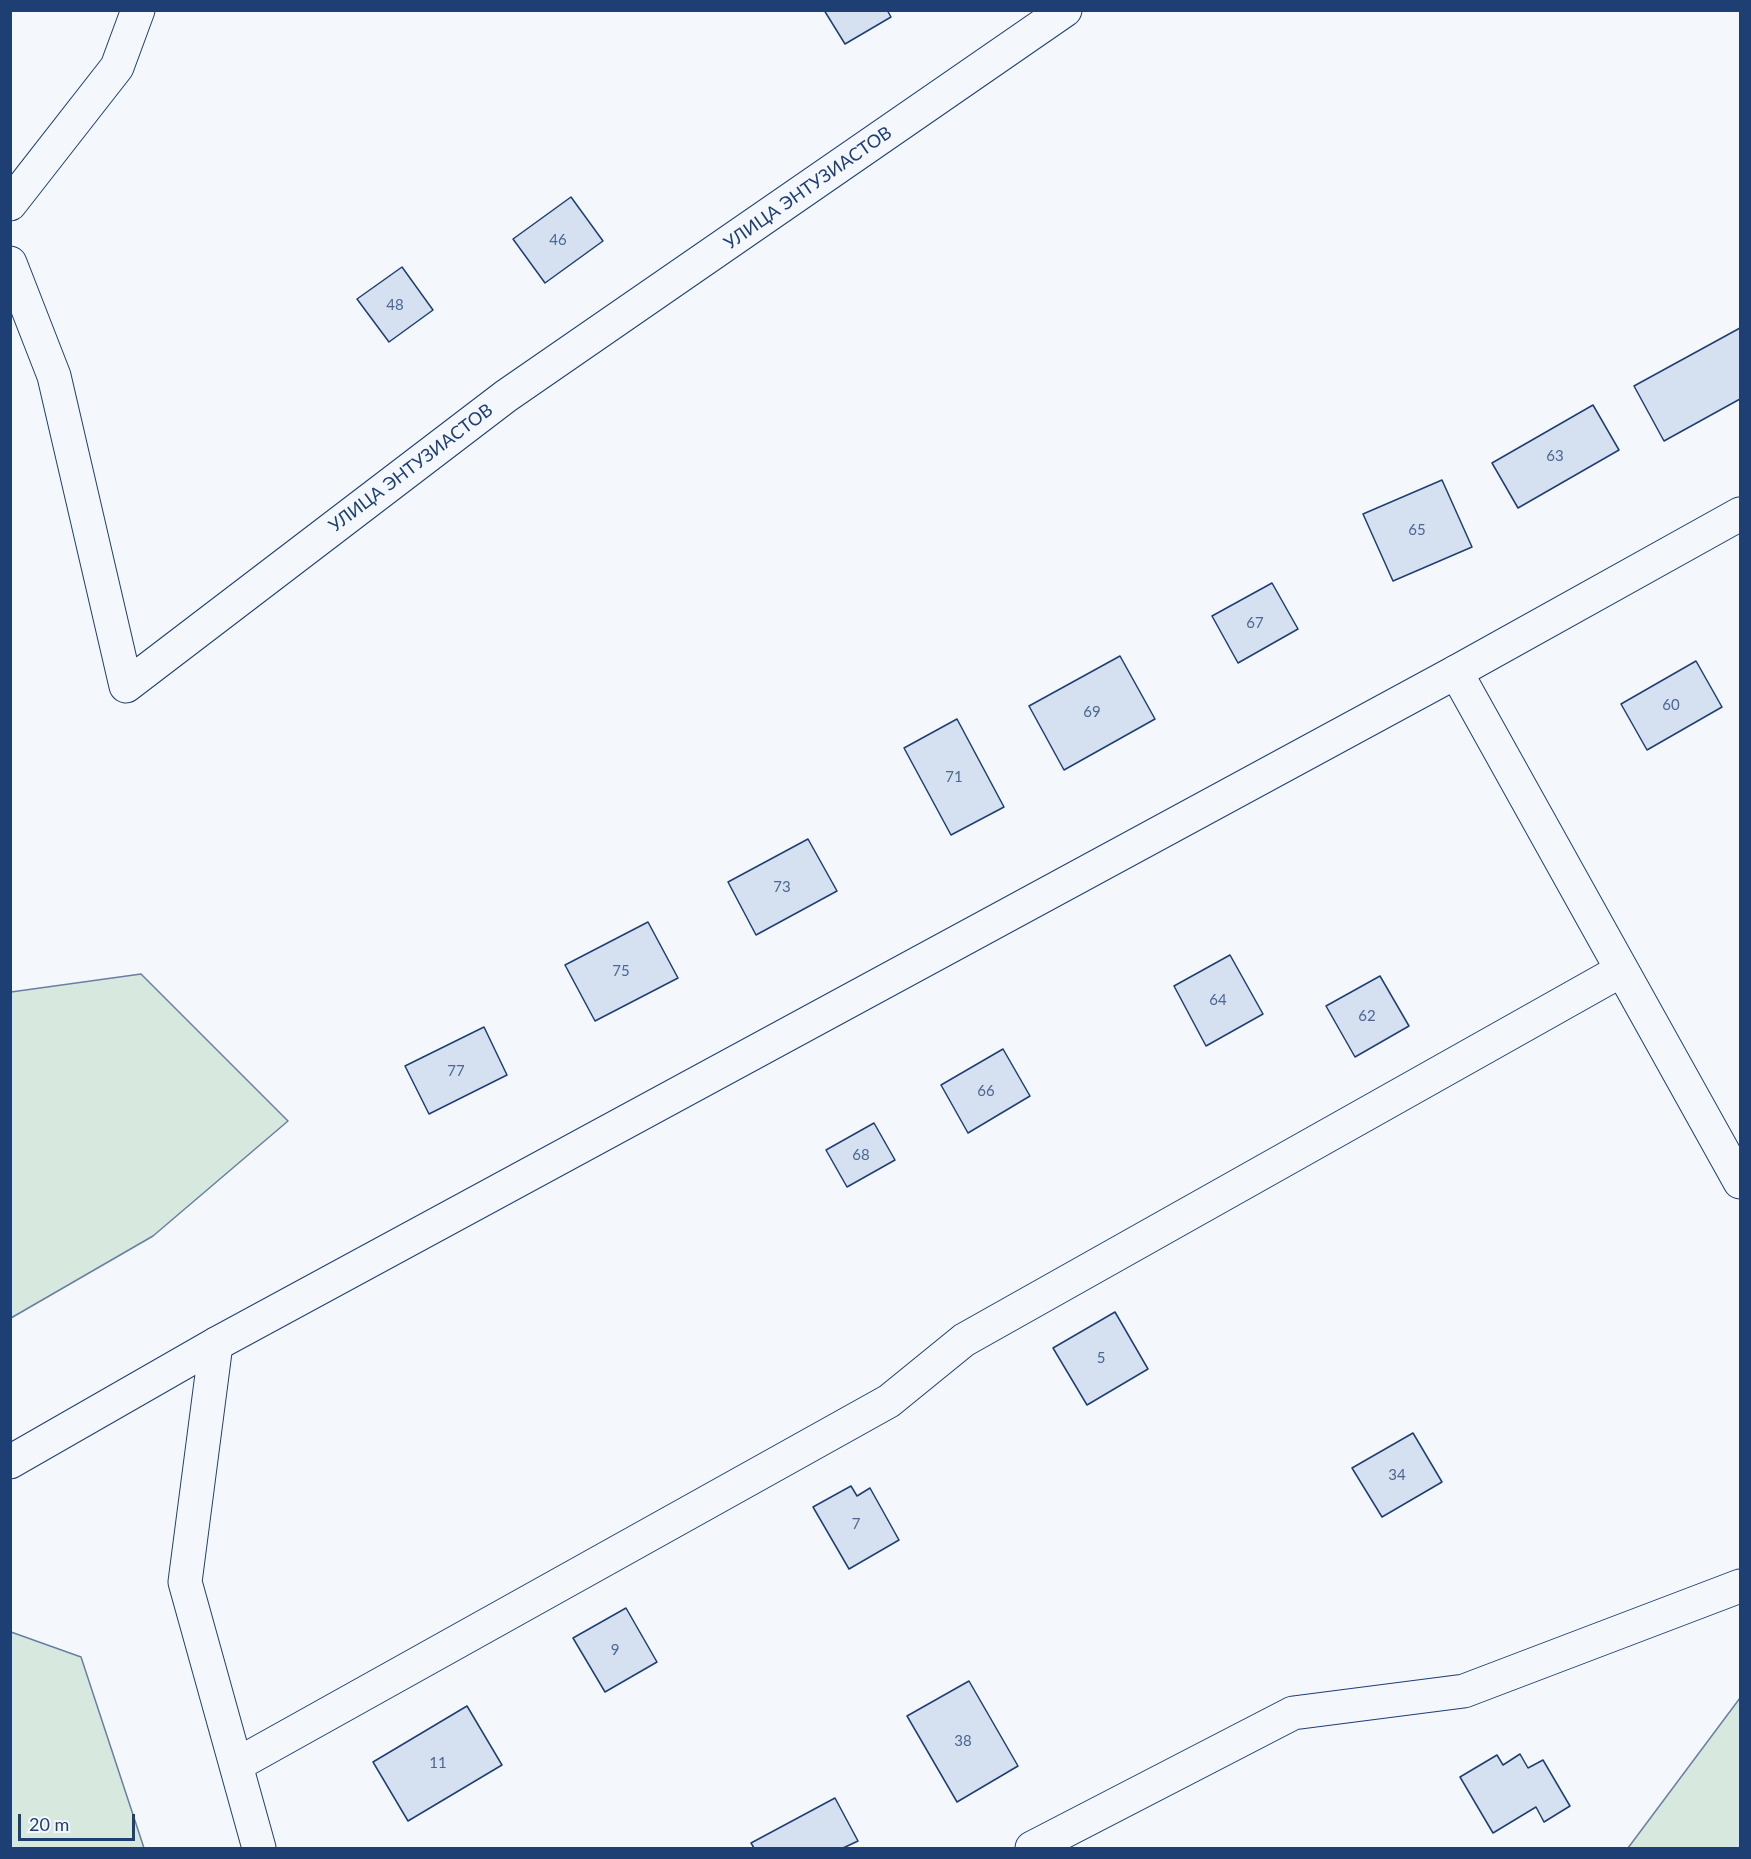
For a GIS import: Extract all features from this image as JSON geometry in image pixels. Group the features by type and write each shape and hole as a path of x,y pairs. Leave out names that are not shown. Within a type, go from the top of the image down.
{"street":[{"path":"10,204 117,67 138,10"},
{"name":"УЛИЦА ЭНТУЗИАСТОВ","path":"10,263 54,376 126,686 506,396 1065,10"},
{"path":"10,1462 216,1344 1456,672 1740,514"},
{"path":"1456,672 1740,1182"},
{"path":"236,1765 889,1401 964,1340 1622,970"},
{"path":"216,1344 185,1582 259,1848"},
{"path":"1032,1848 1293,1713 1464,1690 1740,1586"}],"shaded area":[{"path":"141,974 288,1121 153,1236 11,1318 11,992"},
{"path":"11,1632 81,1657 144,1848 11,1848"},
{"path":"1740,1698 1740,1848 1628,1848"}],"building":[{"path":"824,10 887,10 891,17 845,44"},
{"path":"571,197 603,241 545,283 513,239"},
{"path":"402,267 433,310 389,342 357,299"},
{"path":"1740,328 1740,399 1664,441 1634,386"},
{"path":"1593,405 1619,450 1518,508 1492,463"},
{"path":"1442,480 1472,547 1393,581 1363,514"},
{"path":"1272,583 1298,629 1238,663 1212,616"},
{"path":"1120,656 1155,719 1064,770 1029,706"},
{"path":"1696,661 1722,707 1647,750 1621,704"},
{"path":"957,719 1004,807 951,835 904,748"},
{"path":"808,839 837,891 756,935 728,882"},
{"path":"648,922 678,978 595,1021 565,965"},
{"path":"1230,955 1263,1014 1206,1046 1174,986"},
{"path":"1380,976 1409,1026 1355,1057 1326,1006"},
{"path":"484,1027 507,1075 429,1114 405,1066"},
{"path":"1003,1049 1030,1096 968,1133 941,1085"},
{"path":"874,1123 895,1160 847,1187 826,1150"},
{"path":"1115,1312 1148,1369 1087,1405 1053,1348"},
{"path":"1413,1433 1442,1482 1382,1517 1352,1468"},
{"path":"851,1486 857,1496 870,1488 899,1540 849,1569 813,1507"},
{"path":"626,1608 657,1662 605,1692 573,1638"},
{"path":"969,1681 1018,1766 957,1802 907,1716"},
{"path":"467,1706 502,1765 408,1821 373,1762"},
{"path":"1520,1754 1528,1768 1543,1760 1570,1806 1544,1822 1536,1807 1493,1833 1460,1777 1497,1755 1503,1765"},
{"path":"835,1798 858,1841 843,1848 754,1848 751,1843"}]}
